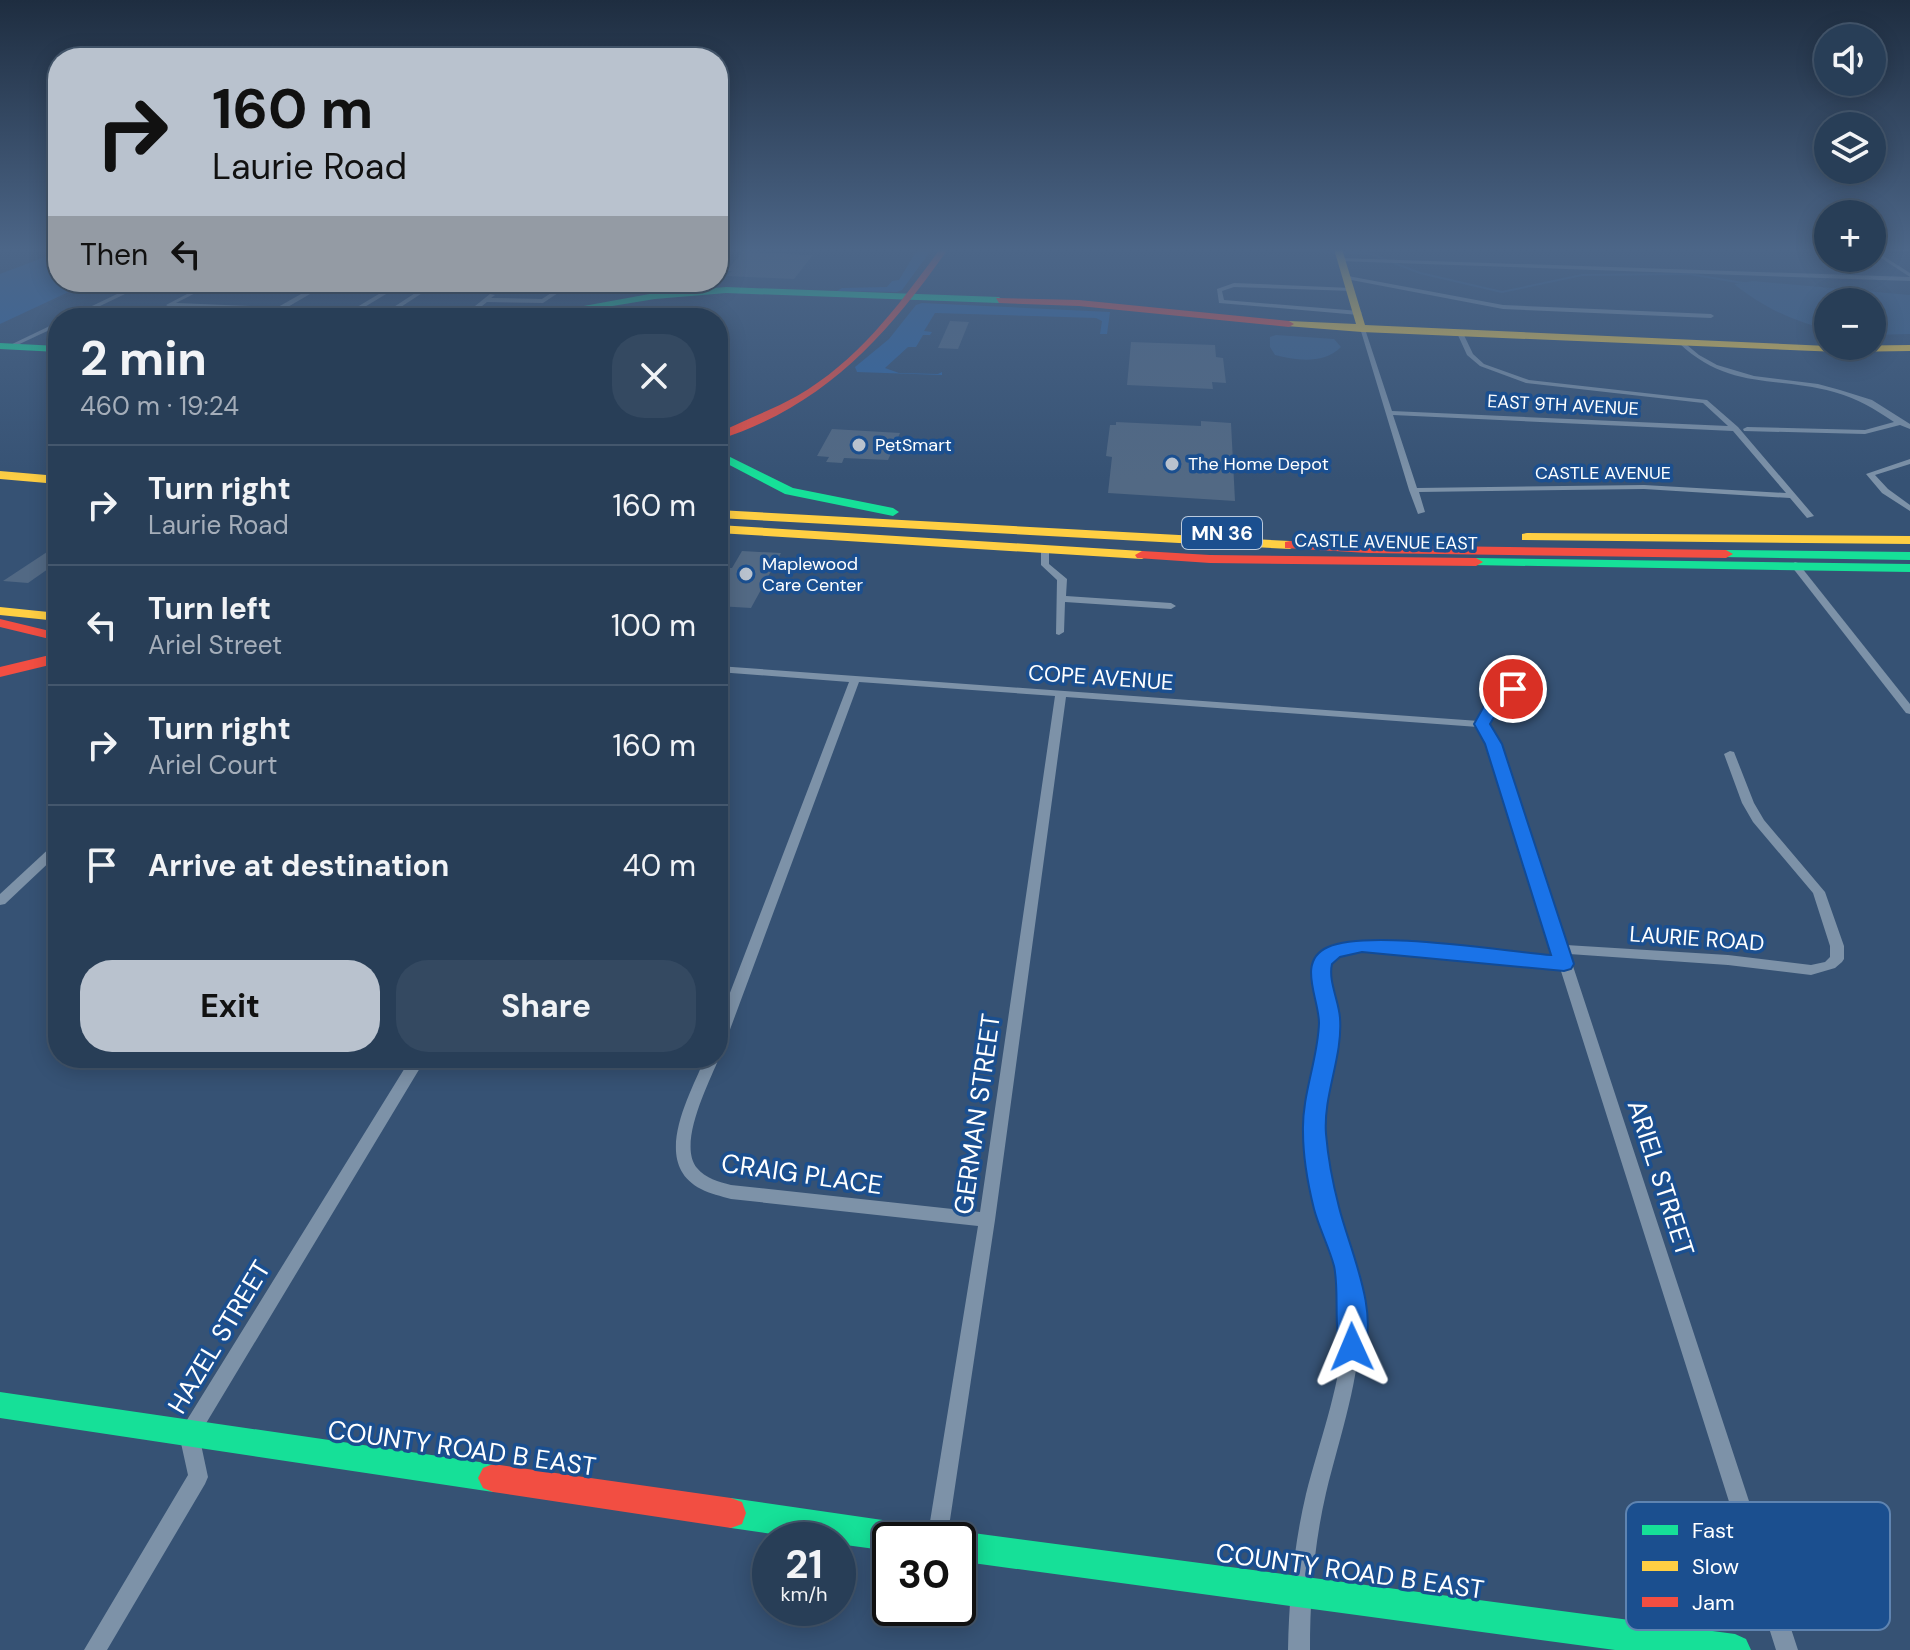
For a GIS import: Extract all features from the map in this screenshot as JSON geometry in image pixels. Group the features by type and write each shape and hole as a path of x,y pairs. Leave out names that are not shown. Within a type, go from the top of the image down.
{"main road":[{"path":"728,422 809,382 830,375 875,341 887,326"},
{"path":"1402,326 1460,333 1839,349 1910,348"},
{"path":"4,346 48,348"},
{"path":"728,432 798,399 824,384 830,375"},
{"path":"728,459 789,491 922,517"},
{"path":"0,461 48,464"},
{"path":"0,474 48,477"},
{"name":"MN 36","path":"728,506 1286,535 1910,537"},
{"name":"MN 36","path":"728,515 1354,549 1796,560 1910,558"},
{"name":"CASTLE AVENUE EAST","path":"728,530 1045,551 1345,562 1796,560 1910,568"},
{"path":"0,611 48,618"},
{"path":"0,623 48,620"},
{"path":"0,623 48,632"},
{"path":"19,667 48,654"},
{"path":"0,672 48,660"},
{"path":"0,684 48,672"},
{"name":"COUNTY ROAD B EAST","path":"0,1405 872,1533"},
{"name":"COUNTY ROAD B EAST","path":"976,1548 1735,1650"}],"street":[{"path":"1362,326 1421,512"},
{"path":"4,346 48,328"},
{"path":"1460,333 1470,355 1482,365 1513,377 1551,385 1705,401 1735,429 1810,516"},
{"path":"1681,342 1692,355 1707,365 1742,375 1834,390 1870,402 1899,423 1910,427"},
{"name":"EAST 9TH AVENUE","path":"1390,413 1735,429"},
{"path":"1747,429 1865,432 1899,423"},
{"path":"1910,461 1870,474 1885,491 1910,509"},
{"name":"CASTLE AVENUE","path":"1413,490 1644,487 1793,496"},
{"path":"1045,551 1045,565 1062,579 1059,632"},
{"path":"1796,560 1910,711"},
{"path":"1062,599 1171,606"},
{"name":"COPE AVENUE","path":"728,670 1482,724"},
{"path":"728,1016 855,679"},
{"path":"1482,724 1500,698 1526,682"},
{"name":"GERMAN STREET","path":"940,1522 987,1220 1061,694"},
{"name":"ARIEL STREET","path":"1482,724 1494,744 1739,1502"},
{"name":"LAURIE ROAD","path":"1302,1590 1309,1527 1347,1386 1352,1347 1352,1302 1346,1266 1326,1208 1314,1133 1316,1100 1330,1017 1320,969 1323,961 1333,952 1350,947 1374,946 1562,956 1728,960 1811,970 1830,965 1837,959 1838,950 1819,892 1759,822 1748,803 1730,754"},
{"path":"0,901 48,856"},
{"name":"HAZEL STREET","path":"95,1650 198,1477 189,1434 413,1068"},
{"name":"CRAIG PLACE","path":"708,1068 681,1142 685,1166 703,1184 731,1192 987,1220"},
{"path":"1299,1650 1302,1590"},
{"name":"ARIEL STREET","path":"1781,1630 1787,1650"}],"shaded area":[{"path":"899,326 927,326 924,331 932,332 930,335 923,335 916,347 908,347 885,368 899,373 942,372 942,375 857,372 855,367 889,339"},
{"path":"1101,326 1108,326 1107,334 1100,334"},
{"path":"1886,326 1910,326 1910,334 1886,335"},
{"path":"1270,337 1334,339 1341,347 1318,359 1283,357 1275,355 1270,347"}],"building":[{"path":"948,326 967,326 958,349 938,348"},
{"path":"1131,342 1215,345 1216,357 1223,358 1226,383 1212,382 1213,389 1127,385"},
{"name":"The Home Depot","path":"1201,421 1231,423 1235,501 1108,493 1112,457 1106,456 1110,425 1116,425 1116,422 1201,426"},
{"name":"PetSmart","path":"832,429 900,433 888,460 844,458 842,463 826,462 829,457 817,456"},
{"name":"Maplewood Care Center","path":"742,551 781,553 751,608 728,607 728,568 732,568"},
{"path":"48,552 48,569 28,583 3,581"}],"traffic: fast":[{"path":"0,346 48,348"},
{"path":"728,459 789,491 893,512"},
{"path":"1726,554 1910,556"},
{"path":"1476,562 1910,568"},
{"path":"0,1405 493,1478"},
{"path":"731,1513 872,1533"},
{"path":"976,1548 1735,1650"}],"traffic: slow":[{"path":"1333,326 1839,349 1910,348"},
{"path":"0,475 48,479"},
{"path":"728,515 1290,545"},
{"path":"728,530 1142,555"},
{"path":"1527,537 1910,540"},
{"path":"0,611 48,616"}],"traffic: jam":[{"path":"728,432 801,398 852,361 886,326"},
{"path":"1290,545 1726,554"},
{"path":"1142,555 1210,559 1476,562"},
{"path":"0,623 48,635"},
{"path":"0,672 48,660"},
{"path":"493,1478 731,1513"}],"place":[{"name":"PetSmart","path":"859,445"},
{"name":"The Home Depot","path":"1172,464"},
{"name":"Maplewood Care Center","path":"746,574"}],"route":[{"path":"1352,1347 1352,1302 1346,1266 1326,1208 1314,1133 1316,1100 1330,1017 1320,969 1326,957 1333,952 1362,945 1564,964 1494,744 1482,724 1490,709 1513,689"}]}
